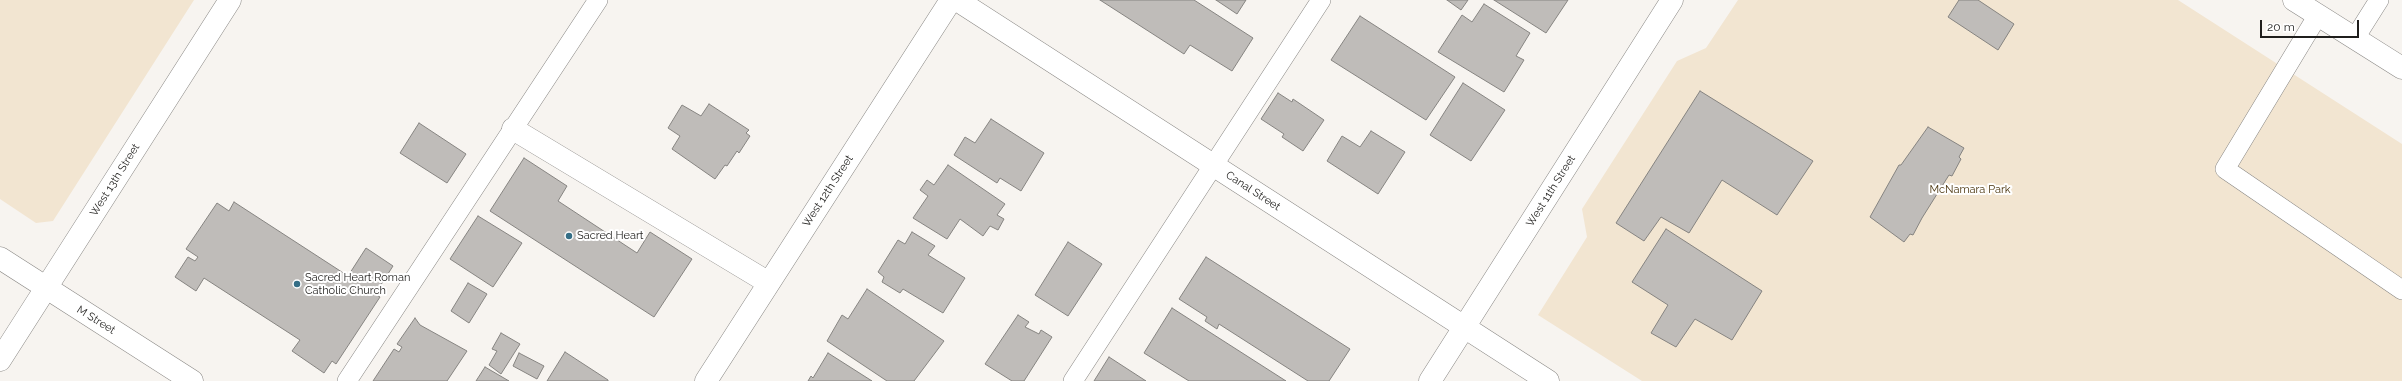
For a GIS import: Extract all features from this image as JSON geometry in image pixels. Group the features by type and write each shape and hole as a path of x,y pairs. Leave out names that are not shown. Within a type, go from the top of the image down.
{"street":[{"name":"West 13th Street","path":"0,360 230,0"},
{"name":"West 12th Street","path":"706,381 951,0"},
{"name":"Canal Street","path":"957,0 1548,381"},
{"name":"West 11th Street","path":"1430,381 1672,0"},
{"path":"2294,0 2402,68"},
{"path":"513,129 769,283"},
{"name":"M Street","path":"0,258 192,381"}],"lane":[{"path":"347,381 598,0"},
{"path":"1074,381 1215,166 1321,0"},
{"path":"2355,38 2379,0"},
{"path":"2318,15 2225,169 2402,290"}],"green space":[{"path":"0,0 194,0 53,221 36,223 0,199"},
{"name":"McNamara Park","path":"1738,0 2178,0 2402,144 2402,381 1642,381 1538,315 1587,237 1582,209 1677,61 1706,48"}],"building":[{"path":"1100,0 1194,0 1253,38 1232,71 1190,45 1184,54"},
{"path":"1216,0 1246,0 1237,14"},
{"path":"1447,0 1468,0 1461,10"},
{"path":"1494,0 1568,0 1546,33"},
{"path":"1959,0 1978,0 2014,24 1998,50 1948,17"},
{"path":"1484,4 1530,33 1516,56 1524,60 1504,92 1438,52 1462,15 1472,22"},
{"path":"1360,16 1455,77 1426,120 1331,60"},
{"path":"1463,83 1505,110 1471,161 1430,135"},
{"path":"1700,91 1813,161 1777,215 1722,180 1689,233 1661,217 1644,241 1616,223"},
{"path":"1278,93 1292,102 1293,99 1324,120 1303,151 1282,137 1284,134 1261,119"},
{"path":"709,104 749,130 746,133 750,136 739,153 737,151 727,166 725,165 715,179 672,149 680,136 668,128 682,105 701,116"},
{"path":"991,119 1044,153 1021,191 1000,178 997,183 954,155 965,137 975,143"},
{"path":"419,123 466,154 447,183 400,153"},
{"path":"1928,127 1964,148 1959,157 1961,159 1952,176 1949,175 1913,235 1910,234 1904,242 1870,217 1899,165 1901,165"},
{"path":"1371,131 1405,152 1378,194 1327,161 1342,136 1360,147"},
{"name":"Sacred Heart","path":"524,158 567,186 558,201 637,253 650,232 692,259 654,317 490,211"},
{"path":"948,165 1005,204 997,215 1004,219 998,230 990,226 983,236 960,219 947,239 913,218 928,196 920,190 927,180 934,185"},
{"name":"Sacred Heart Roman Catholic Church","path":"234,202 348,276 366,248 393,266 375,294 380,297 336,364 332,361 324,373 292,351 300,340 204,278 196,291 175,277 188,257 195,261 198,257 186,249 217,203 229,211"},
{"path":"478,216 522,243 493,287 450,259"},
{"path":"1666,229 1762,291 1732,340 1695,319 1676,347 1651,333 1668,305 1632,282"},
{"path":"912,232 935,246 928,255 965,278 943,313 903,289 900,293 882,282 884,277 878,272 898,240 905,244"},
{"path":"1068,242 1102,264 1068,316 1035,295"},
{"path":"1206,257 1350,349 1329,381 1308,381 1219,324 1217,329 1205,321 1207,317 1179,299"},
{"path":"468,283 487,294 469,323 451,311"},
{"path":"867,289 944,341 914,381 887,381 827,341 842,315 848,319"},
{"path":"1172,308 1286,381 1189,381 1144,353"},
{"path":"1018,315 1029,322 1025,327 1039,334 1041,330 1052,337 1024,381 1012,381 985,364"},
{"path":"415,318 420,325 467,351 447,381 373,381 394,349 399,352 402,347 397,344"},
{"path":"501,333 520,344 501,374 489,365 497,351 492,349"},
{"path":"565,352 608,380 608,381 547,381"},
{"path":"519,353 544,366 537,379 513,366"},
{"path":"828,353 872,381 808,381 811,376 813,378"},
{"path":"1109,357 1146,381 1094,381"},
{"path":"485,367 509,381 476,381"}],"place":[{"name":"Sacred Heart","path":"569,236"},
{"name":"Sacred Heart Roman Catholic Church","path":"297,284"}]}
